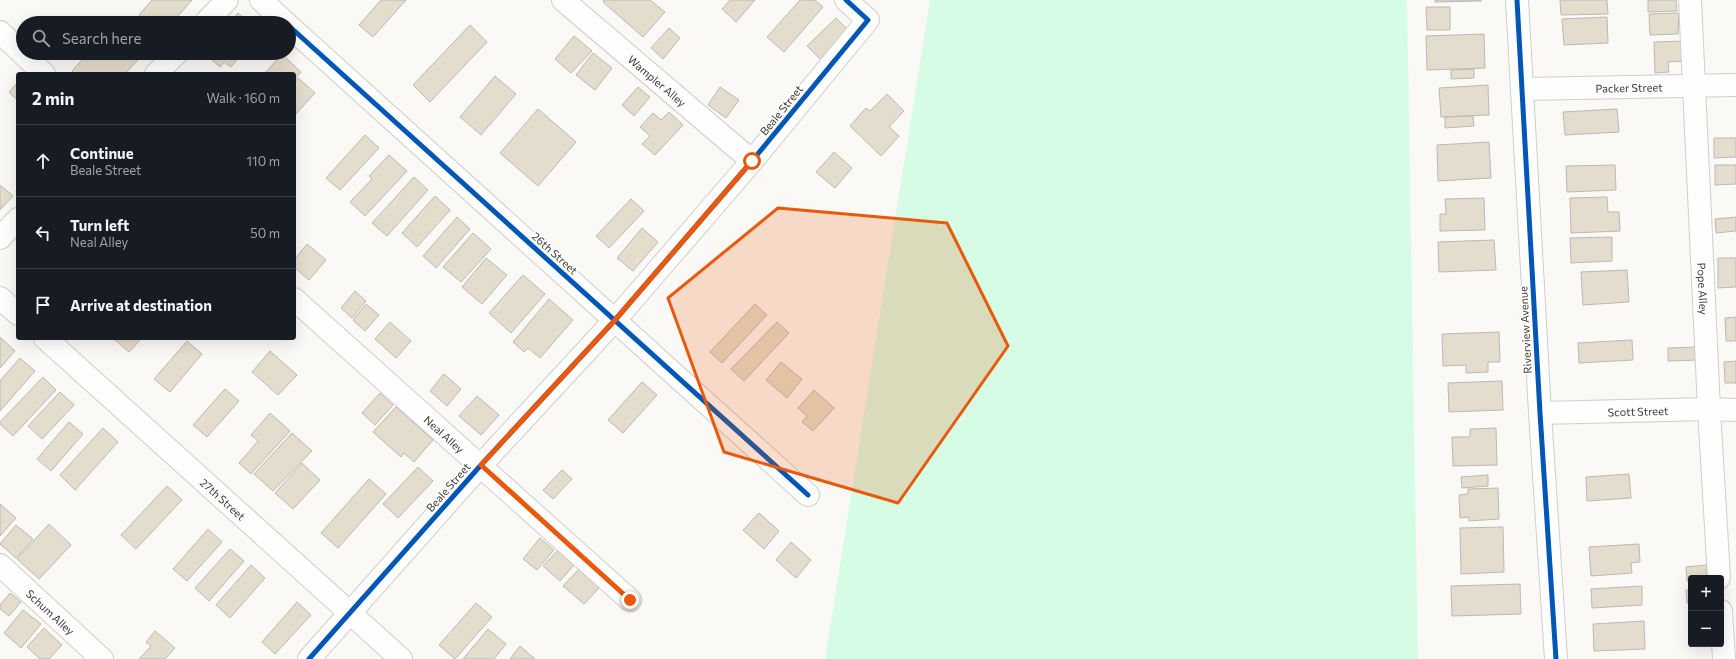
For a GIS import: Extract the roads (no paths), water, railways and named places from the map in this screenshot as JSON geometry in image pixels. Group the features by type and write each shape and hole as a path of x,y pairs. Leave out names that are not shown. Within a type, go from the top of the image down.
{"street":[{"path":"212,16 227,0"},
{"path":"261,0 278,16"},
{"name":"Wampler Alley","path":"563,0 752,161"},
{"name":"Beale Street","path":"309,659 481,465 615,320 752,161 868,20 846,0"},
{"name":"Riverview Avenue","path":"1517,0 1540,413 1556,659"},
{"name":"Pope Alley","path":"1690,0 1709,409 1719,575"},
{"path":"0,32 16,47"},
{"name":"26th Street","path":"296,32 808,495"},
{"path":"29,60 42,72"},
{"path":"158,72 170,60"},
{"name":"Packer Street","path":"1522,90 1736,85"},
{"path":"0,238 16,221"},
{"path":"0,298 16,312"},
{"name":"Neal Alley","path":"296,301 630,600"},
{"name":"27th Street","path":"47,340 402,659"},
{"name":"Scott Street","path":"1540,413 1709,409 1736,410"},
{"name":"Schum Alley","path":"0,565 102,659"},
{"path":"1723,647 1724,659"}]}
